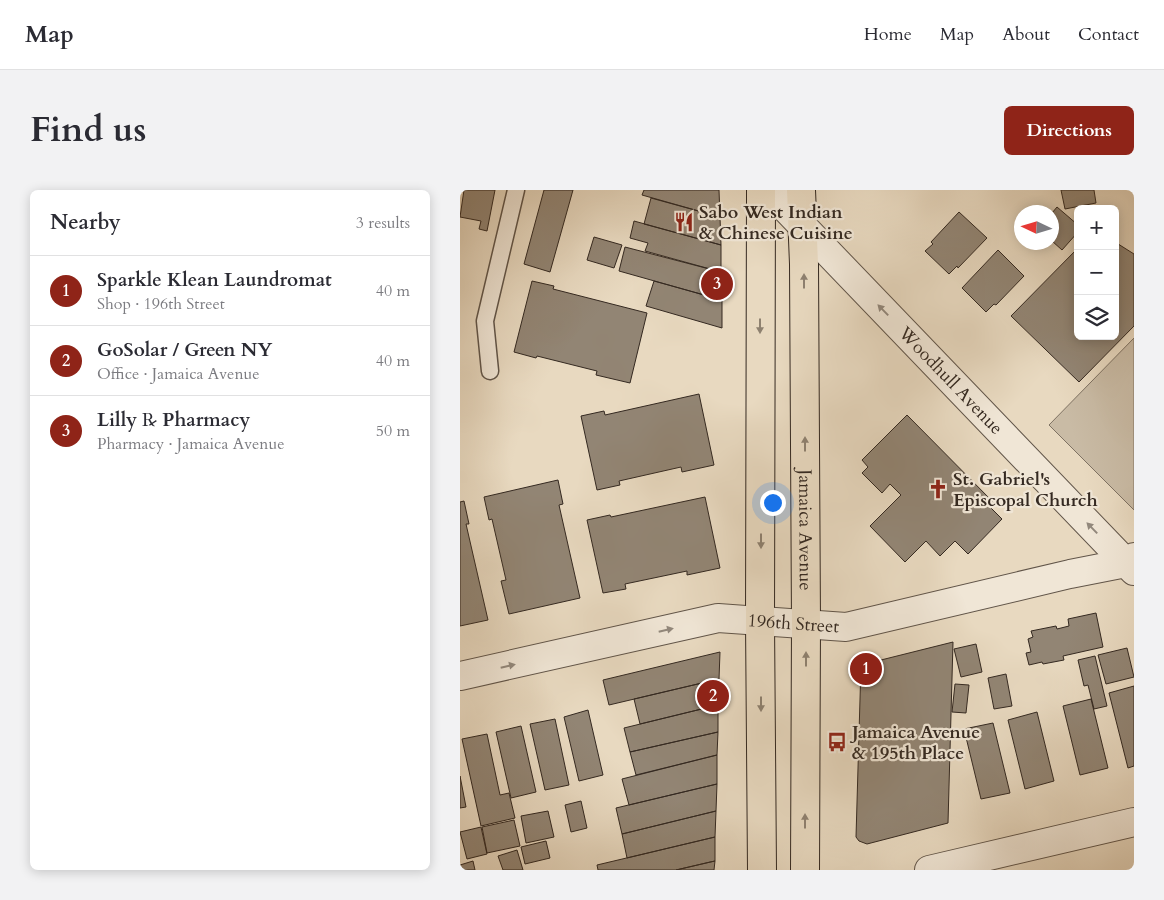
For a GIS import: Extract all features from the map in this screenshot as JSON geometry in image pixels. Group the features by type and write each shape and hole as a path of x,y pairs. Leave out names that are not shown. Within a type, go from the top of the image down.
{"main road":[{"path":"761,190 760,621 762,870"},
{"name":"Jamaica Avenue","path":"801,190 806,624 805,870"}],"street":[{"name":"Woodhull Avenue","path":"768,190 1131,564"},
{"name":"196th Street","path":"460,676 718,618 846,627 1070,574 1131,564"},
{"path":"929,870 1134,822"}],"lane":[{"path":"490,371 486,322 516,190"}],"shaded area":[{"path":"1134,338 1134,510 1049,425"}],"building":[{"path":"464,190 495,190 487,231 479,229 481,221 460,217"},
{"path":"544,190 573,190 550,272 524,264"},
{"path":"644,190 719,190 720,217 642,195"},
{"path":"1061,190 1094,190 1096,203 1074,205 1074,207 1065,209"},
{"path":"651,198 720,217 721,245 644,224"},
{"path":"1059,209 1074,222 1074,236 1062,250 1059,247"},
{"path":"959,212 987,238 958,268 957,266 949,274 925,251"},
{"path":"634,221 721,245 721,272 645,251 648,243 630,238"},
{"path":"594,237 622,245 614,268 587,260"},
{"path":"1119,245 1134,254 1134,326 1079,382 1011,316 1074,252 1074,340 1119,340"},
{"path":"625,247 721,272 722,300 619,271"},
{"path":"998,250 1024,276 996,305 994,304 986,312 962,288"},
{"path":"532,281 554,286 553,289 647,313 630,383 596,375 597,371 514,352"},
{"path":"654,281 722,300 722,328 646,306"},
{"path":"699,394 714,465 682,472 681,467 619,481 620,485 597,490 581,416 604,411 605,415"},
{"name":"St. Gabriel's Episcopal Church","path":"907,415 994,503 990,507 1002,519 968,554 955,541 940,556 926,541 905,562 870,526 901,495 890,484 882,493 862,473 868,467 862,460"},
{"path":"558,480 563,504 559,505 580,598 509,614 501,581 506,580 492,519 489,520 484,497"},
{"path":"705,497 720,568 687,575 687,571 625,584 626,589 603,593 587,520 610,515 611,517"},
{"path":"464,501 469,524 466,524 488,620 460,626 460,502"},
{"path":"1096,613 1103,647 1063,656 1064,660 1029,665 1026,653 1031,652 1028,639 1033,637 1031,631 1056,626 1057,629 1069,626 1068,619"},
{"path":"953,642 948,823 867,844 859,841 856,837 861,665"},
{"path":"976,644 982,672 961,677 954,649"},
{"path":"1127,648 1134,677 1106,684 1098,655"},
{"path":"720,652 719,679 609,705 603,680"},
{"path":"1095,656 1107,706 1094,709 1088,685 1084,686 1078,660"},
{"path":"1006,674 1012,706 994,709 988,678"},
{"path":"719,679 718,705 640,724 634,699"},
{"path":"955,684 969,685 966,713 952,712"},
{"path":"1134,686 1134,766 1128,768 1109,693"},
{"path":"1091,699 1108,768 1080,775 1063,706"},
{"path":"718,705 718,732 630,752 624,728"},
{"path":"588,710 603,775 579,781 564,717"},
{"path":"1037,712 1054,781 1025,789 1008,720"},
{"path":"555,719 569,785 545,790 530,724"},
{"path":"993,723 1010,793 981,799 964,729"},
{"path":"521,726 536,792 511,798 496,732"},
{"path":"718,732 717,755 636,775 630,752"},
{"path":"487,734 500,795 509,793 515,818 481,826 462,739"},
{"path":"717,755 717,784 629,805 622,779"},
{"path":"460,776 466,807 460,808"},
{"path":"717,784 716,811 622,834 616,808"},
{"path":"581,801 587,828 571,832 565,805"},
{"path":"548,811 554,837 526,843 521,816"},
{"path":"716,811 715,837 627,858 622,834"},
{"path":"514,820 520,846 487,853 482,827"},
{"path":"481,827 487,854 467,859 460,832"},
{"path":"715,837 715,861 676,870 598,870 597,865"},
{"path":"546,841 550,858 525,864 521,847"},
{"path":"517,850 523,870 503,870 498,856"},
{"path":"473,861 475,870 460,870 460,865"},
{"path":"715,861 714,870 676,870 710,862"}],"place":[{"name":"Sabo West Indian & Chinese Cuisine","path":"684,222"},
{"name":"Lilly ℞ Pharmacy","path":"717,284"},
{"name":"St. Gabriel's Episcopal Church","path":"938,489"},
{"name":"Sparkle Klean Laundromat","path":"866,669"},
{"name":"GoSolar / Green NY","path":"713,696"},
{"name":"Jamaica Avenue & 195th Place","path":"837,742"}]}
